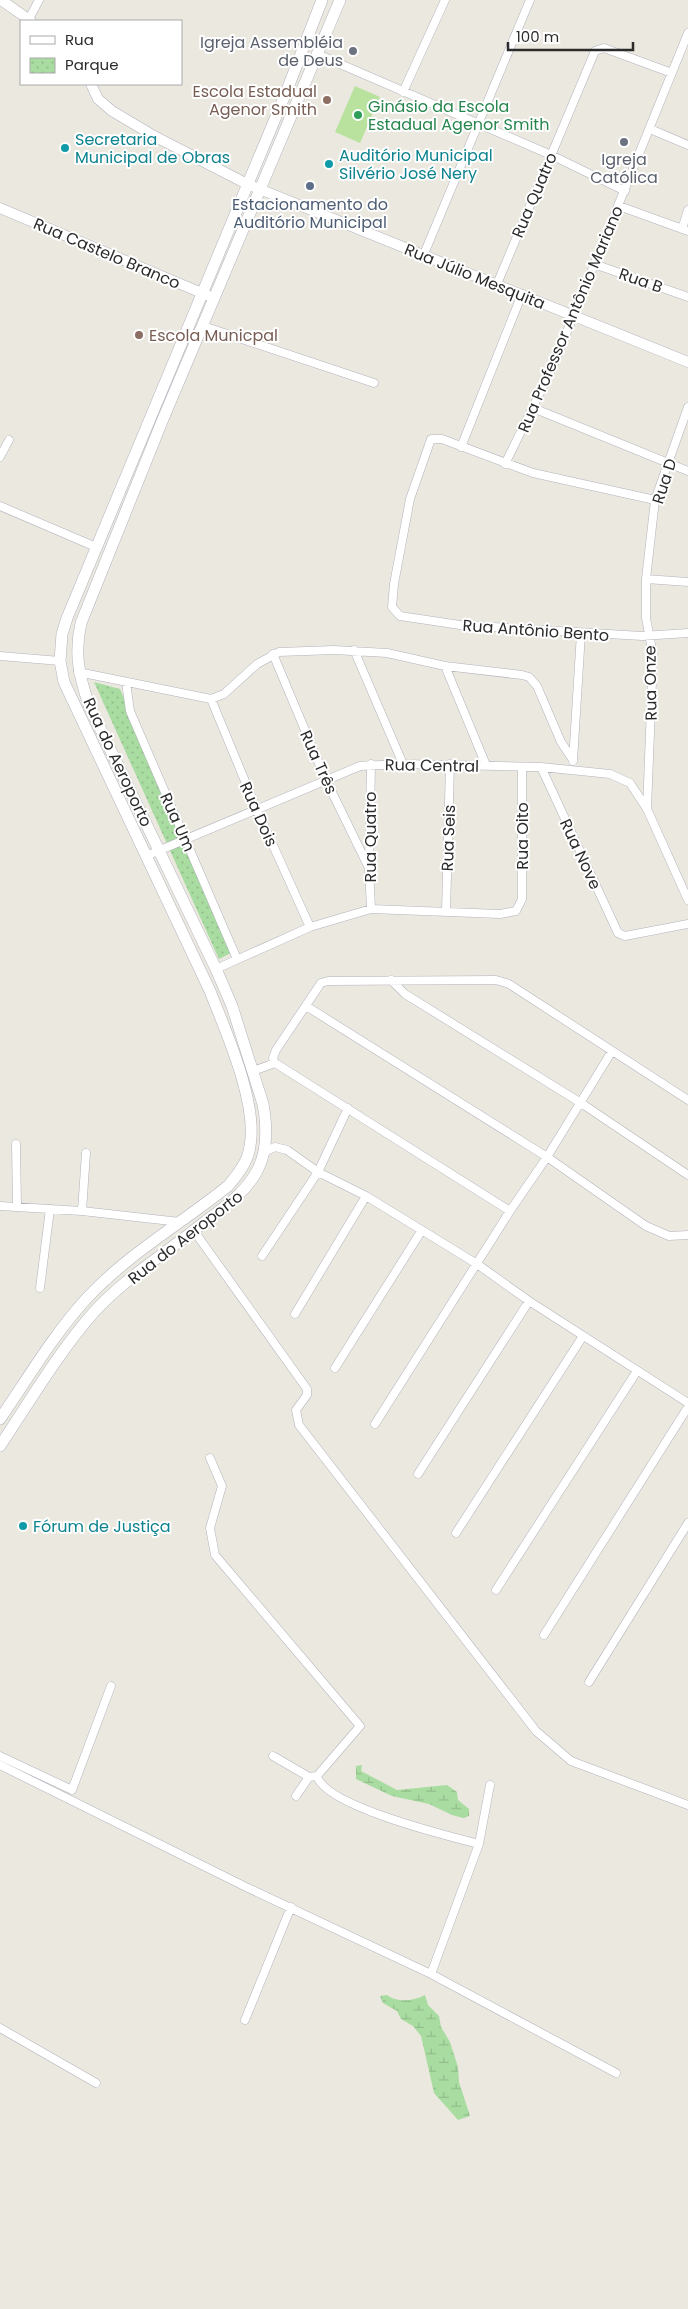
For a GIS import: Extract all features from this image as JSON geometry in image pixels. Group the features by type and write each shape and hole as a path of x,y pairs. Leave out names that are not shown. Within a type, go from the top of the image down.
{"main road":[{"name":"Rua do Aeroporto","path":"0,1418 74,1313 94,1291 128,1262 228,1186 240,1172 250,1148 251,1111 229,1040 210,991 64,682 60,661 62,634 67,618 246,184 287,90 322,0"},
{"name":"Rua do Aeroporto","path":"0,1446 66,1348 107,1299 242,1194 258,1170 264,1152 266,1120 253,1071 232,1006 89,705 78,672 77,653 81,623 340,0"},
{"path":"128,1262 138,1274"}],"street":[{"path":"1,0 30,20 39,0"},
{"path":"403,92 445,0"},
{"path":"424,254 530,0"},
{"name":"Rua Professor Antônio Mariano","path":"506,464 573,317 688,34"},
{"name":"Rua Quatro","path":"497,284 595,51 604,48 672,73"},
{"path":"317,54 551,155 625,191"},
{"name":"Rua Júlio Mesquita","path":"91,85 98,99 112,111 154,136 246,184 424,254 573,317 688,362"},
{"path":"650,129 688,145"},
{"path":"619,206 685,230 688,210"},
{"name":"Rua Castelo Branco","path":"0,208 215,298"},
{"name":"Rua B","path":"594,264 688,297"},
{"path":"522,294 461,447 506,464 572,483 655,500"},
{"path":"203,326 374,383"},
{"name":"Rua D","path":"652,527 655,500 688,407"},
{"path":"533,408 688,471"},
{"name":"Rua Antônio Bento","path":"461,447 438,438 431,439 429,443 410,499 392,603 392,607 400,616 421,621 581,633 649,636 688,633"},
{"path":"0,457 9,440"},
{"path":"0,506 96,547"},
{"name":"Rua Onze","path":"647,809 652,671 646,618 646,580 652,527"},
{"path":"646,580 688,582"},
{"path":"572,770 581,633"},
{"path":"78,672 211,699 224,694 257,664 273,654 290,651 354,650 386,653 445,666 512,673 529,677 537,686 561,742 573,760"},
{"path":"354,650 403,764"},
{"name":"Rua Três","path":"273,654 326,780 369,868"},
{"path":"0,656 60,661"},
{"path":"445,666 486,765"},
{"name":"Rua Um","path":"126,682 130,711 237,959"},
{"name":"Rua Dois","path":"211,699 256,810 310,927"},
{"name":"Rua Quatro","path":"371,764 369,868 371,909"},
{"name":"Rua Central","path":"146,856 326,780 371,764 541,767 610,774 622,777 630,783 647,809 687,896"},
{"name":"Rua Seis","path":"446,912 450,764"},
{"name":"Rua Oito","path":"446,912 509,913 516,911 521,905 522,767"},
{"name":"Rua Nove","path":"541,767 616,929 625,936 688,924"},
{"path":"216,969 310,927 371,909 446,912"},
{"path":"510,1211 275,1062 273,1058 276,1050 321,983 328,980 496,980 509,984 688,1100"},
{"path":"391,980 405,994 581,1103 688,1175"},
{"path":"306,1006 547,1157 646,1226 669,1236 688,1235"},
{"path":"375,1424 510,1211 547,1157 612,1051"},
{"path":"253,1071 275,1062"},
{"path":"262,1256 318,1172 348,1108"},
{"path":"16,1144 18,1207"},
{"path":"264,1152 275,1147 288,1150 318,1172 366,1196 476,1264 528,1301 688,1402"},
{"path":"82,1211 86,1153"},
{"path":"295,1314 366,1196"},
{"path":"0,1206 82,1211 181,1222"},
{"path":"40,1288 50,1209"},
{"path":"335,1368 422,1230"},
{"path":"194,1231 307,1389 307,1395 296,1410 299,1425 536,1731 571,1761 688,1805"},
{"path":"418,1474 528,1301"},
{"path":"456,1533 583,1336"},
{"path":"496,1590 637,1371"},
{"path":"544,1635 688,1407"},
{"path":"210,1458 222,1486 210,1528 215,1555 360,1726 296,1796"},
{"path":"589,1682 688,1523"},
{"path":"0,1756 72,1790 111,1686"},
{"path":"273,1756 313,1776 327,1790 365,1809 404,1824 479,1844"},
{"path":"0,1765 246,1887 431,1974 616,2073"},
{"path":"431,1974 479,1844 490,1785"},
{"path":"244,2020 291,1907"},
{"path":"0,2028 96,2083"}],"green space":[{"name":"Ginásio da Escola Estadual Agenor Smith","path":"355,86 380,97 360,143 335,132"},
{"path":"94,682 120,689 233,952 219,959"},
{"path":"362,1765 361,1771 397,1790 447,1785 457,1792 458,1800 469,1809 469,1816 463,1818 429,1804 392,1796 356,1779 356,1766"},
{"path":"387,1995 391,1998 406,2000 416,1999 425,1995 428,2005 439,2016 441,2027 450,2042 458,2067 459,2082 470,2116 458,2120 434,2093 421,2036 413,2026 401,2019 397,2011 383,2003 380,1996"}],"place":[{"name":"Igreja Assembléia de Deus","path":"353,51"},
{"name":"Escola Estadual Agenor Smith","path":"327,100"},
{"name":"Ginásio da Escola Estadual Agenor Smith","path":"358,115"},
{"name":"Igreja Católica","path":"624,142"},
{"name":"Secretaria Municipal de Obras","path":"65,148"},
{"name":"Auditório Municipal Silvério José Nery","path":"329,164"},
{"name":"Estacionamento do Auditório Municipal","path":"310,186"},
{"name":"Escola Municpal","path":"139,335"},
{"name":"Fórum de Justiça","path":"23,1526"}]}
